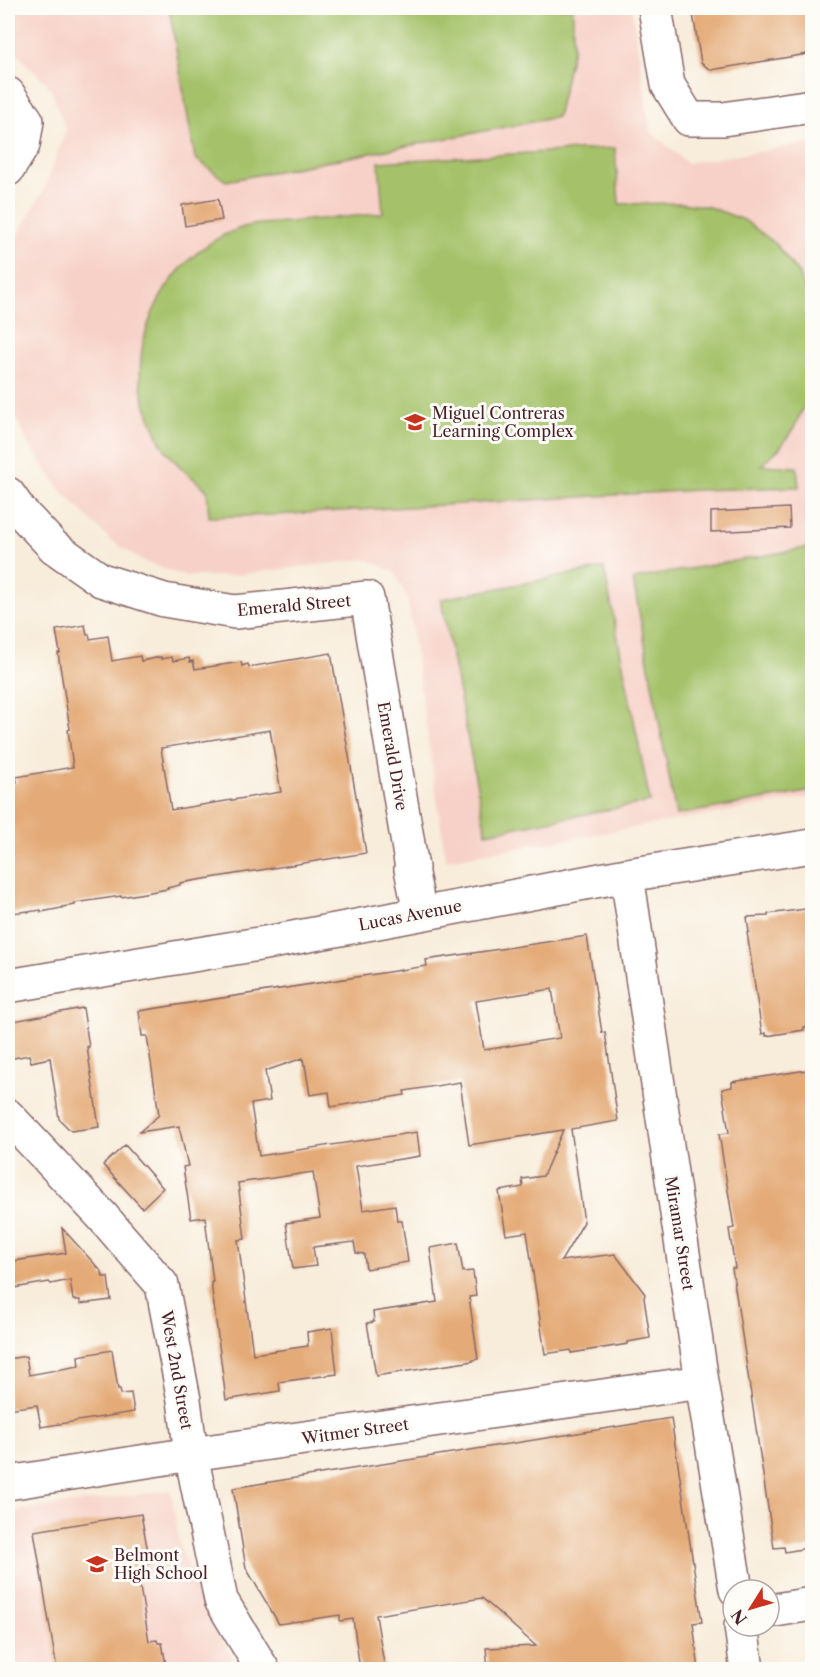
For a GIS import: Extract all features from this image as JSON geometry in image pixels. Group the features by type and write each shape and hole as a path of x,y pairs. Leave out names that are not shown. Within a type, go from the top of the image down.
{"street":[{"path":"655,8 668,85 689,119 723,119 813,106"},
{"path":"8,94 27,121 23,145 8,169"},
{"name":"Emerald Street","path":"8,494 20,511 54,547 101,580 164,600 235,612 367,597"},
{"name":"Emerald Drive","path":"367,597 420,913"},
{"name":"Lucas Avenue","path":"8,986 277,941 627,875 813,846"},
{"name":"Miramar Street","path":"627,875 702,1382 734,1578"},
{"name":"West 2nd Street","path":"8,1116 102,1216 162,1285 184,1400 190,1454 221,1600 263,1670"},
{"name":"Witmer Street","path":"8,1483 190,1454 702,1382"},
{"path":"781,1609 813,1604"},
{"path":"743,1638 747,1670"}],"shaded area":[{"name":"Miguel Contreras Learning Complex","path":"8,8 632,8 650,131 687,163 812,143 812,797 446,860 407,597 394,572 365,559 225,576 185,576 145,562 110,540 61,490 28,444 8,400 8,250 43,192 66,130 50,87 8,45"},
{"name":"Belmont High School","path":"171,1490 179,1542 194,1586 238,1669 8,1669 8,1512"}],"green space":[{"path":"169,8 573,8 573,48 557,117 226,181 195,158"},
{"path":"615,148 619,204 681,203 709,207 744,220 776,244 798,273 812,305 812,388 794,428 779,449 761,465 797,467 799,487 698,490 209,517 207,490 177,463 162,445 146,405 141,385 141,359 145,334 154,310 167,287 202,249 223,235 252,225 383,213 379,162"},
{"path":"812,547 812,791 676,815 633,579"},
{"path":"604,568 650,802 486,833 441,599"}],"building":[{"path":"692,8 813,8 813,53 711,70 701,63"},
{"path":"218,199 222,220 185,226 182,205"},
{"path":"789,508 790,528 711,532 711,512"},
{"path":"85,625 90,639 108,636 112,661 140,656 141,661 161,657 161,659 172,657 173,661 189,658 190,662 193,661 195,669 241,662 242,666 248,664 249,667 331,653 366,853 180,883 168,889 75,903 75,905 41,912 41,910 12,913 8,882 8,784 17,782 16,777 73,767 56,630","holes":["270,730 281,792 171,810 161,748"]},
{"path":"813,908 813,1026 804,1027 804,1030 766,1036 766,1033 762,1034 747,932 749,932 747,917 768,916 768,914"},
{"path":"587,936 602,1033 605,1032 618,1121 571,1129 584,1222 561,1261 615,1254 645,1294 650,1338 571,1353 571,1350 545,1354 527,1232 506,1235 499,1191 523,1187 522,1179 543,1176 563,1130 469,1145 460,1082 404,1091 405,1095 331,1107 329,1092 310,1095 303,1058 265,1071 270,1101 251,1104 259,1156 417,1132 420,1156 356,1166 363,1210 395,1205 397,1221 402,1221 408,1262 366,1269 364,1254 356,1253 354,1242 313,1247 316,1266 293,1269 286,1223 320,1218 313,1172 238,1183 245,1239 238,1240 253,1354 308,1346 307,1332 332,1328 337,1374 279,1382 280,1391 226,1400 205,1217 191,1219 183,1167 188,1166 179,1126 139,1132 159,1115 147,1036 142,1036 139,1011 427,966 426,960","holes":["552,989 560,1038 484,1050 476,1001"]},
{"path":"83,1008 99,1127 71,1131 59,1119 50,1058 31,1062 29,1055 8,1059 8,1022"},
{"path":"813,1069 813,1547 785,1552 784,1547 774,1548 732,1268 735,1268 729,1229 734,1228 719,1134 729,1133 722,1089 732,1087 732,1082"},
{"path":"125,1145 163,1188 142,1208 103,1165"},
{"path":"62,1228 102,1272 103,1277 108,1277 111,1300 80,1304 80,1300 73,1300 70,1280 8,1289 8,1262 66,1253"},
{"path":"458,1243 463,1272 473,1271 476,1296 469,1297 478,1359 376,1376 367,1323 374,1322 373,1312 437,1302 430,1248"},
{"path":"112,1350 118,1389 121,1394 131,1393 134,1412 41,1427 37,1405 8,1409 8,1359 26,1356 29,1375 79,1366 78,1356"},
{"path":"671,1418 702,1622 693,1623 699,1670 488,1670 486,1648 536,1646 482,1598 376,1615 385,1670 360,1670 353,1619 340,1621 340,1615 279,1624 246,1568 233,1488"},
{"path":"141,1514 150,1563 145,1564 146,1568 137,1569 149,1641 157,1640 158,1643 162,1643 167,1670 57,1670 34,1531"}],"place":[{"name":"Miguel Contreras Learning Complex","path":"415,422"},
{"name":"Belmont High School","path":"97,1564"}]}
